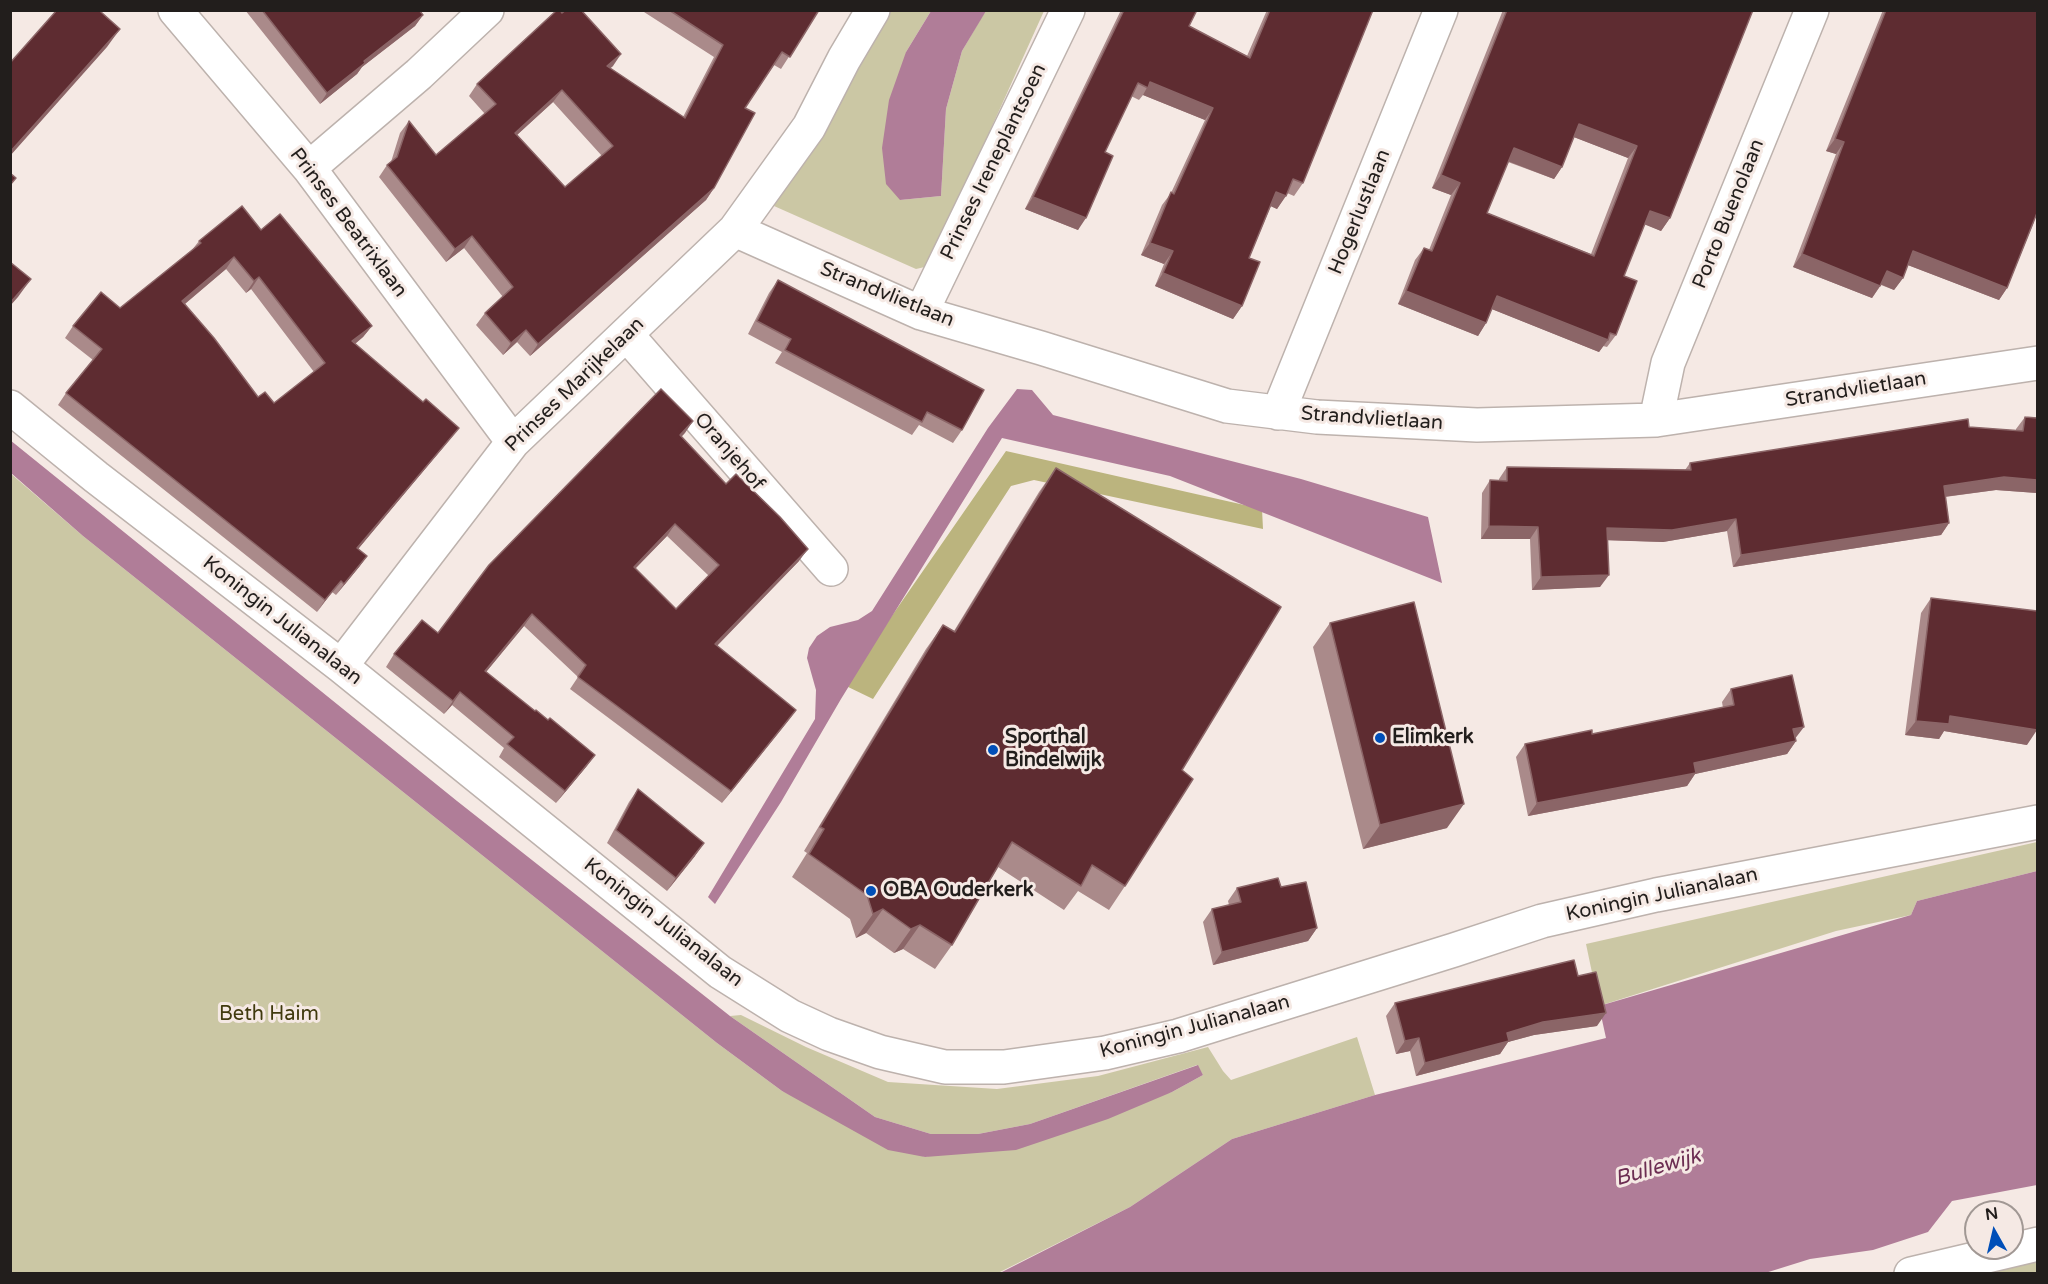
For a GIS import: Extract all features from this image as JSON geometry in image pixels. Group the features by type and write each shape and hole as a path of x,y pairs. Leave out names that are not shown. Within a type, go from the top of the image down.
{"street":[{"name":"Prinses Beatrixlaan","path":"175,10 309,168 513,442"},
{"path":"309,168 419,74 487,10"},
{"path":"735,230 809,127 844,59 873,10"},
{"name":"Prinses Ireneplantsoen","path":"921,313 1068,10"},
{"name":"Hogerlustlaan","path":"1278,413 1441,10"},
{"name":"Porto Buenolaan","path":"1656,420 1668,363 1812,10"},
{"name":"Strandvlietlaan","path":"735,230 921,313 1227,406 1317,417 1477,425 1656,420 2037,363"},
{"name":"Prinses Marijkelaan","path":"341,666 513,442 735,230"},
{"name":"Oranjehof","path":"627,335 831,569"},
{"name":"Koningin Julianalaan","path":"10,406 96,477 341,666 720,972 790,1016 829,1034 880,1052 945,1067 1004,1067 1105,1053 1178,1036 1542,921 1667,892 2037,822"},
{"path":"1911,1274 2037,1244"}],"green space":[{"path":"890,11 931,11 906,52 900,200 941,196 946,109 962,51 986,11 1044,11 929,266 916,269 774,206"},
{"name":"Beth Haim","path":"10,473 83,536 717,1043 782,1091 925,1157 1172,1092 1203,1075 1197,1065 1030,1124 978,1134 931,1134 875,1117 730,1016 741,1015 806,1047 888,1082 997,1089 1098,1076 1208,1047 1231,1080 1357,1037 1375,1095 1232,1139 1130,1207 998,1273 11,1273"},
{"path":"2037,842 2037,871 1917,901 1911,915 1836,931 1599,1006 1586,944"},
{"path":"2037,1253 2037,1273 1954,1274 2009,1260 2024,1260 2024,1256"}],"shaded area":[{"path":"1006,451 1262,509 1263,529 1034,480 1011,486 873,699 844,685"}],"water":[{"path":"931,11 986,11 962,51 946,109 941,196 900,200 886,184 882,148 889,100 906,52"},
{"path":"1017,389 1032,390 1053,415 1301,479 1428,517 1442,583 1170,476 1002,438 841,699 781,802 715,904 708,897 815,719 816,690 807,658 809,648 817,636 830,627 858,620 872,611 988,428"},
{"path":"10,440 457,801 730,1016 875,1117 931,1134 978,1134 1030,1124 1198,1065 1203,1075 1172,1092 1108,1119 1016,1150 925,1157 888,1150 782,1091 717,1043 83,536 11,473"},
{"name":"Bullewijk","path":"2037,871 2037,1185 1952,1201 1928,1232 1873,1250 1810,1259 1762,1274 998,1274 1130,1207 1232,1139 1375,1095 1606,1038 1599,1006 1911,915 1917,901"}],"building":[{"path":"57,10 102,10 101,12 120,29 10,152 10,63"},
{"path":"262,10 419,10 423,15 327,93"},
{"path":"557,10 562,13 566,10 581,10 621,54 607,66 685,118 723,45 669,10 819,10 790,57 782,52 745,108 755,113 714,188 538,344 526,330 511,343 485,313 513,287 472,236 455,249 387,165 397,157 409,121 436,155 496,104 477,84","holes":["562,90 613,146 565,187 515,133"]},
{"path":"1124,10 1197,10 1189,26 1250,58 1270,10 1373,10 1303,183 1293,179 1286,196 1276,192 1249,258 1260,262 1242,306 1163,273 1173,251 1150,243 1171,192 1174,194 1213,108 1150,82 1148,88 1138,83 1105,152 1113,156 1086,218 1033,197"},
{"path":"1507,10 1753,10 1670,218 1650,211 1624,276 1637,281 1616,335 1610,333 1608,340 1497,296 1486,323 1406,291 1424,248 1432,251 1460,183 1441,175","holes":["1579,124 1637,146 1594,256 1487,213 1514,148 1562,167"]},
{"path":"1886,10 2037,10 2037,213 2007,288 1913,251 1903,278 1887,271 1880,286 1802,254 1844,142 1835,139"},
{"path":"10,173 16,178 10,185"},
{"path":"242,206 261,230 280,214 372,326 352,341 423,402 426,399 459,428 357,548 367,556 344,584 341,581 325,600 66,393 102,349 73,326 101,292 120,308 201,243 199,241","holes":["234,257 254,281 259,277 325,363 274,403 265,392 258,397 214,338 182,301"]},
{"path":"10,262 31,279 10,303"},
{"path":"778,280 984,390 962,430 927,412 922,422 785,350 791,339 757,321"},
{"path":"661,389 693,421 680,435 726,484 736,474 780,517 808,549 715,644 796,710 731,791 578,677 586,665 532,614 485,671 535,711 548,720 550,718 595,755 565,791 507,744 514,737 460,692 453,701 394,654 422,620 438,633 489,565","holes":["675,524 719,565 676,609 634,567"]},
{"path":"2025,417 2037,418 2037,480 2004,477 1944,486 1949,523 1741,555 1736,519 1672,530 1607,528 1609,575 1541,577 1538,527 1489,526 1490,480 1507,481 1507,467 1691,470 1690,463 1968,419 1969,427 2023,431"},
{"path":"1056,468 1281,607 1182,770 1193,779 1125,886 1092,865 1081,886 1012,842 952,945 920,925 911,929 883,909 873,914 867,895 809,854 824,829 820,827 943,625 955,632"},
{"path":"1931,598 2037,611 2037,730 1950,716 1949,724 1916,721"},
{"name":"Elimkerk","path":"1414,602 1464,804 1380,825 1330,623"},
{"path":"1792,675 1804,727 1793,729 1796,741 1694,763 1696,773 1537,803 1525,744 1592,730 1592,734 1734,705 1731,689"},
{"path":"638,789 704,843 676,878 616,830"},
{"path":"1278,878 1281,887 1306,882 1317,928 1222,952 1212,909 1241,902 1237,888"},
{"path":"1574,960 1578,976 1596,972 1606,1013 1543,1022 1507,1033 1509,1041 1425,1063 1419,1038 1405,1041 1395,1003"}],"place":[{"name":"Elimkerk","path":"1380,738"},
{"name":"Sporthal Bindelwijk","path":"993,750"},
{"name":"OBA Ouderkerk","path":"871,891"}]}
